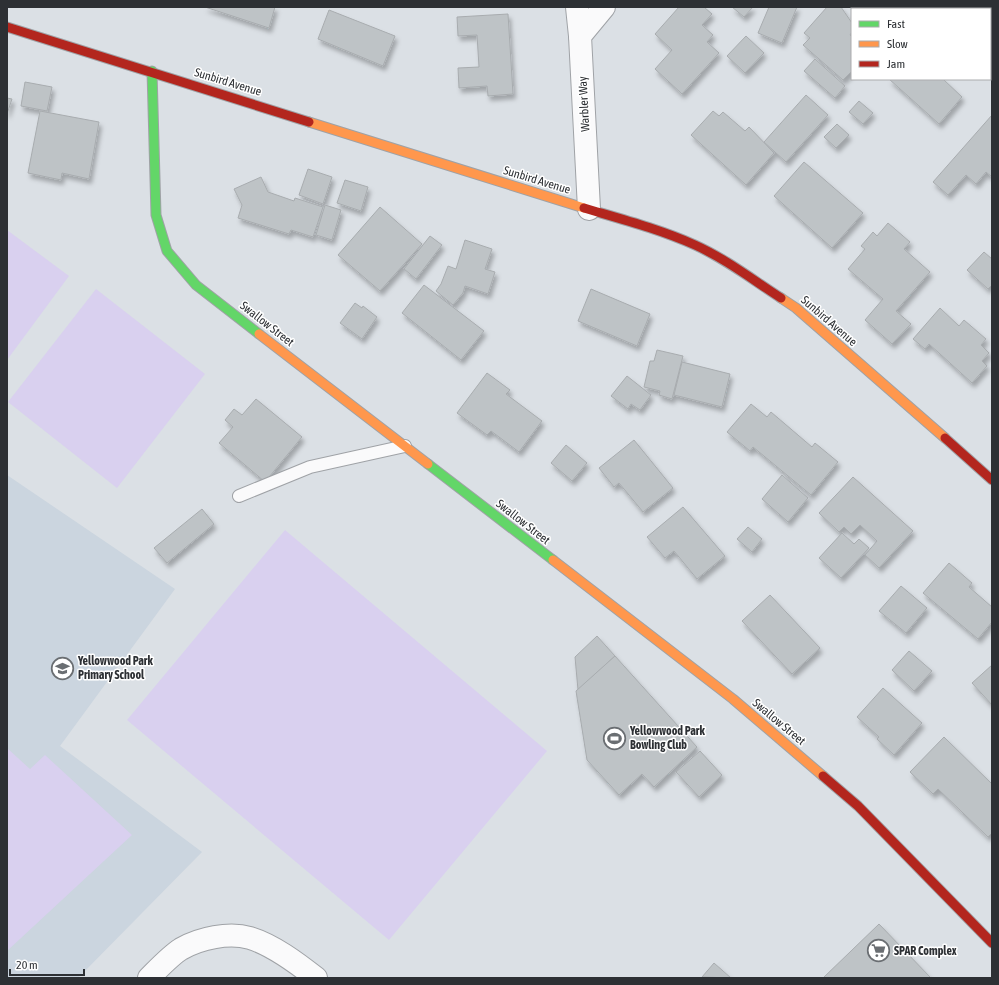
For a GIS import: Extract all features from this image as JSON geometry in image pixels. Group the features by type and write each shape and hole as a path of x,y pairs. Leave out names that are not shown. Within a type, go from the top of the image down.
{"street":[{"name":"Warbler Way","path":"577,7 580,36 589,209"},
{"path":"580,36 604,7"},
{"name":"Sunbird Avenue","path":"7,27 152,71 589,209 661,232 695,245 723,260 796,308 992,480"},
{"name":"Swallow Street","path":"152,71 156,215 167,251 196,285 733,699 858,806 992,943"},
{"path":"149,978 181,949 203,939 229,936 250,938 274,949 316,978"}],"lane":[{"path":"239,496 310,467 406,446"}],"shaded area":[{"path":"7,230 69,276 7,360"},
{"path":"96,289 205,374 117,488 8,402"},
{"name":"Yellowwood Park Primary School","path":"7,475 175,589 60,746 202,852 78,978 7,978"},
{"path":"285,530 547,751 389,940 127,720"},
{"path":"7,748 30,769 45,755 132,835 7,951"}],"building":[{"path":"205,7 275,7 269,28"},
{"path":"679,7 704,7 712,14 702,25 713,35 707,42 719,53 682,94 655,69 672,50 655,34"},
{"path":"732,7 753,7 744,17"},
{"path":"769,7 797,7 782,43 758,33"},
{"path":"827,7 841,7 851,22 851,72 843,80 803,45 810,38 804,33"},
{"path":"329,10 395,36 383,66 318,39"},
{"path":"508,14 513,94 488,96 487,86 459,88 458,68 479,67 477,35 458,36 457,17"},
{"path":"746,36 764,53 745,73 727,56"},
{"path":"815,59 845,86 835,98 804,71"},
{"path":"890,80 944,80 962,97 939,124"},
{"path":"25,82 52,87 47,111 21,106"},
{"path":"806,95 828,115 786,162 764,142"},
{"path":"7,98 12,99 7,114"},
{"path":"859,101 873,113 863,124 849,112"},
{"path":"40,111 99,122 89,179 62,173 61,180 28,173"},
{"path":"713,111 719,116 723,112 745,131 749,127 774,153 746,185 691,135"},
{"path":"992,115 992,177 986,172 976,184 966,175 948,195 933,182"},
{"path":"837,124 849,135 836,148 824,137"},
{"path":"804,162 863,213 832,248 774,196"},
{"path":"308,169 332,177 323,204 299,195"},
{"path":"261,177 268,192 294,201 295,198 323,207 313,237 291,230 289,234 238,218 242,205 234,189"},
{"path":"345,180 368,187 361,211 337,203"},
{"path":"325,205 341,210 332,240 316,235"},
{"path":"380,207 422,244 380,291 338,255"},
{"path":"888,223 910,242 904,249 930,272 896,311 911,324 892,344 865,320 883,299 848,269 865,249 861,246 873,232 877,236"},
{"path":"430,236 442,245 416,279 404,269"},
{"path":"465,240 492,249 485,269 495,272 488,294 465,286 463,293 453,305 436,291 441,284 448,266 456,269"},
{"path":"984,252 992,259 992,285 988,289 967,270"},
{"path":"424,285 484,331 461,360 402,313"},
{"path":"591,289 650,314 637,346 578,321"},
{"path":"355,303 362,308 363,306 377,317 362,339 340,323"},
{"path":"940,308 959,326 964,320 986,339 981,345 989,353 982,361 987,366 972,383 929,344 925,349 913,339"},
{"path":"657,350 683,356 672,399 659,395 660,391 644,387 650,361 654,361"},
{"path":"682,362 730,374 722,407 674,395"},
{"path":"487,373 510,390 506,394 542,421 519,452 491,431 487,435 457,413"},
{"path":"627,376 651,395 640,410 631,404 628,409 611,396"},
{"path":"256,399 302,437 265,482 219,443 233,427 225,420 234,409 242,415"},
{"path":"751,404 767,417 771,412 812,447 815,443 838,462 811,495 753,447 750,451 727,432"},
{"path":"634,440 673,488 643,512 619,483 614,487 599,468"},
{"path":"566,445 587,463 572,481 551,463"},
{"path":"782,475 808,498 788,522 762,499"},
{"path":"853,477 913,531 879,568 865,555 877,541 860,525 851,534 844,527 839,532 819,513"},
{"path":"683,507 725,556 697,579 674,551 665,558 647,537"},
{"path":"202,509 214,524 167,563 154,548"},
{"path":"748,527 762,539 752,552 737,539"},
{"path":"842,533 854,544 859,539 869,548 841,578 819,558"},
{"path":"949,563 972,583 969,587 992,607 992,622 978,639 923,593"},
{"path":"901,586 927,608 906,633 879,611"},
{"path":"770,595 820,648 792,674 742,621"},
{"path":"597,636 615,656 578,690 575,657"},
{"path":"909,651 932,671 914,691 892,670"},
{"path":"615,656 697,747 654,787 642,774 619,795 587,760 576,691"},
{"path":"992,665 992,705 972,683"},
{"path":"883,688 922,723 894,755 877,739 879,737 857,717"},
{"path":"944,737 992,784 992,833 988,837 938,789 933,794 910,772"},
{"path":"700,751 722,775 699,797 676,772"},
{"name":"SPAR Complex","path":"879,924 931,978 823,978"},
{"path":"714,963 731,978 702,977"}],"traffic: fast":[{"path":"152,71 156,215 167,251 196,285 259,334"},
{"path":"428,464 553,560"}],"traffic: slow":[{"path":"309,122 584,208"},
{"path":"781,298 796,308 945,438"},
{"path":"259,334 428,464"},
{"path":"553,560 733,699 823,776"}],"traffic: jam":[{"path":"7,27 309,122"},
{"path":"584,208 654,229 695,245 728,263 781,298"},
{"path":"945,438 992,480"},
{"path":"823,776 858,806 992,943"}],"place":[{"name":"Yellowwood Park Primary School","path":"62,668"},
{"name":"Yellowwood Park Bowling Club","path":"615,738"},
{"name":"SPAR Complex","path":"878,951"}]}
